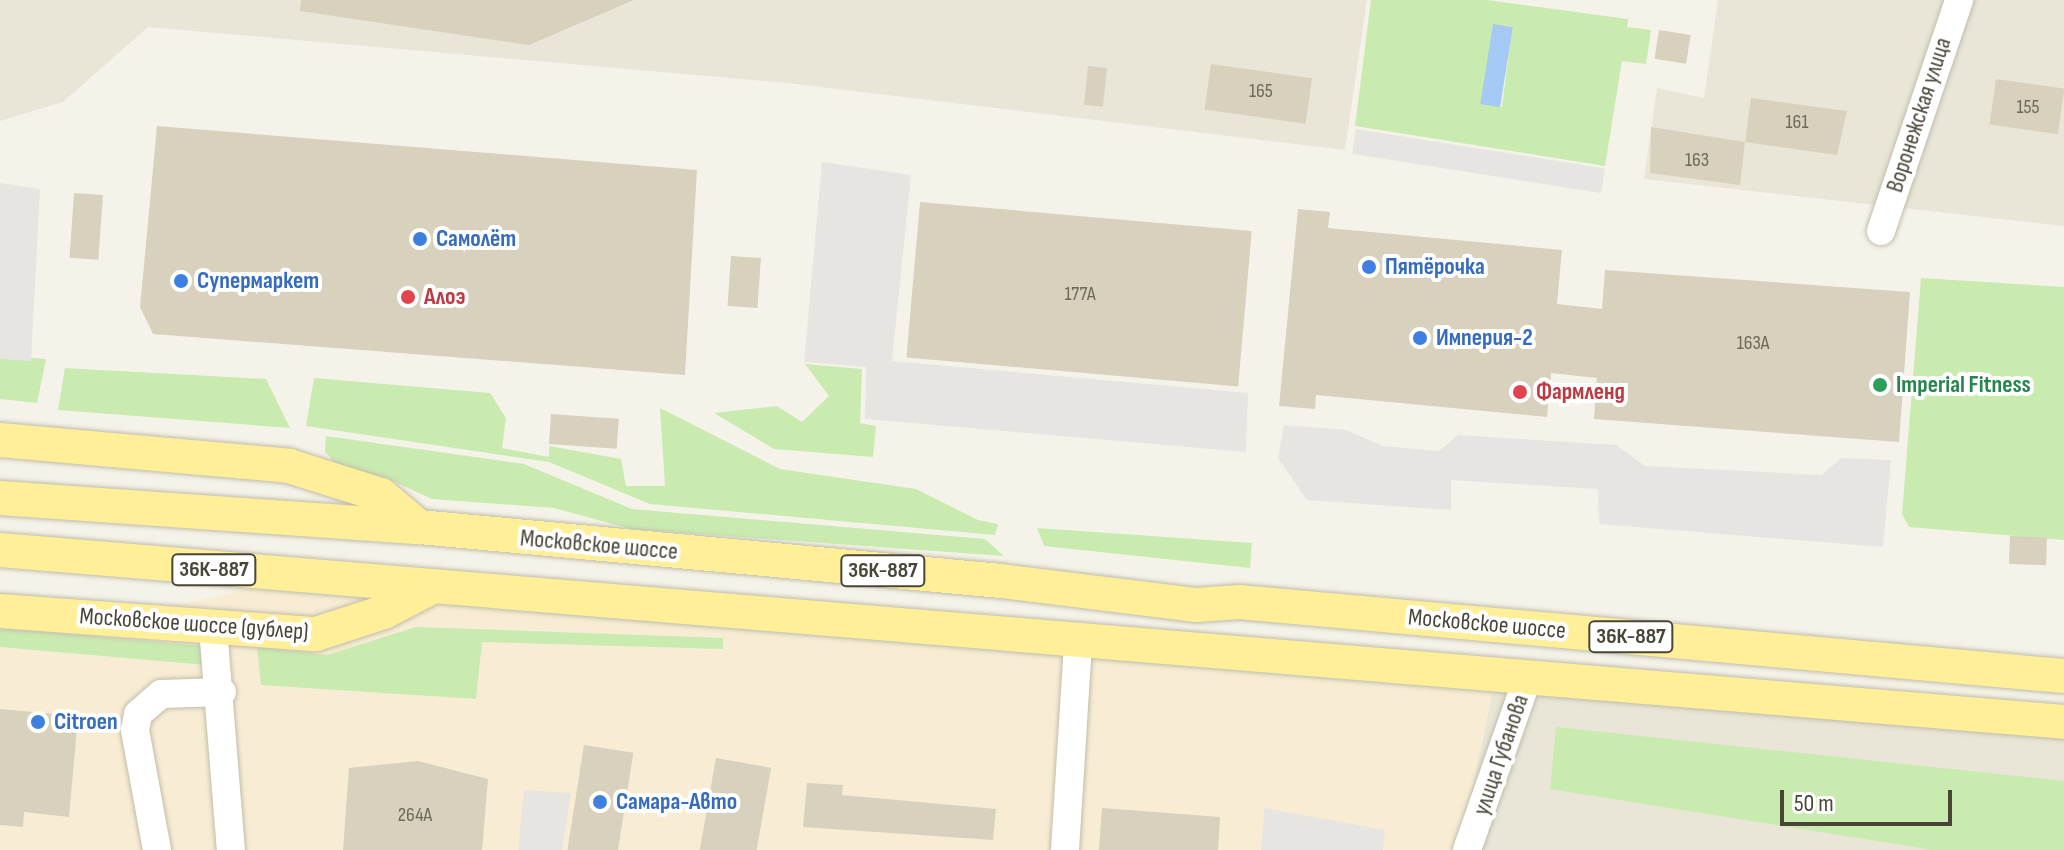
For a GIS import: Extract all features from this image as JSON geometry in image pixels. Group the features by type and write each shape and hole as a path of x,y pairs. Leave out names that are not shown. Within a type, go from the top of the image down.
{"main road":[{"path":"0,440 289,466 381,495 419,527"},
{"name":"Московское шоссе","path":"0,498 419,527 1001,581 1197,605 1254,604 2064,676"},
{"name":"Московское шоссе","path":"0,550 1078,643 2064,696"},
{"name":"Московское шоссе (дублер)","path":"0,611 316,634 384,612 428,589"},
{"name":"Московское шоссе","path":"1197,605 1237,628 1531,668 2064,722"},
{"name":"Московское шоссе","path":"1197,647 1237,628"}],"street":[{"name":"Воронежская улица","path":"1881,231 1959,0"},
{"path":"213,628 213,665 222,692 231,850"},
{"path":"1065,850 1078,643"},
{"name":"улица Губанова","path":"1467,850 1531,668"},
{"path":"157,850 135,730 138,714 161,694 222,692"}],"shaded area":[{"path":"0,0 1367,0 1345,150 787,83 148,27 63,102 0,121"},
{"path":"1718,0 2064,0 2064,226 1644,179 1657,88 1704,98"},
{"path":"1356,129 1605,168 1601,193 1352,154"},
{"path":"822,162 911,175 892,361 1248,393 1246,452 865,419 866,367 804,362"},
{"path":"0,183 40,189 31,361 0,359"},
{"path":"1284,425 1346,430 1383,446 1439,451 1458,435 1616,445 1645,466 1822,475 1841,458 1891,460 1883,547 1599,524 1598,489 1451,480 1451,510 1307,500 1278,458"},
{"path":"253,588 1493,688 1460,850 0,850 0,593 168,607"},
{"path":"1493,688 2064,738 2064,850 1460,850"},
{"path":"524,790 571,793 562,850 518,850"},
{"path":"1264,808 1385,830 1383,850 1261,850"}],"green space":[{"path":"1371,0 1487,0 1628,19 1627,27 1651,30 1646,64 1622,61 1605,166 1355,126","holes":["1493,25 1512,27 1502,107 1482,104"]},
{"path":"1921,278 2064,287 2064,540 1909,527 1902,514"},
{"path":"0,355 46,359 37,403 0,399"},
{"path":"805,364 862,369 860,423 876,426 873,457 774,449 714,413 777,406 802,422 829,396"},
{"path":"65,368 266,379 290,428 58,410"},
{"path":"314,378 490,393 506,418 502,448 549,457 549,446 621,459 626,486 665,486 660,408 780,469 916,489 978,520 998,524 995,535 650,504 549,462 306,426"},
{"path":"326,436 524,464 632,509 985,539 1004,556 631,529 554,508 432,499 386,478 341,469 325,452"},
{"path":"1037,528 1252,543 1250,568 1044,546"},
{"path":"416,627 723,638 723,649 482,642 476,699 261,685 257,647 327,655"},
{"path":"0,628 213,647 212,666 0,647"},
{"path":"1556,727 2064,781 2064,850 1934,850 1550,789"}],"water":[{"path":"1493,24 1513,27 1500,107 1480,104"}],"building":[{"path":"301,0 634,0 529,45 300,11"},
{"path":"1659,30 1691,35 1686,64 1654,59"},
{"path":"1211,64 1312,78 1306,124 1205,110"},
{"path":"1088,66 1107,68 1103,107 1084,105"},
{"path":"1996,79 2064,89 2058,134 1990,125"},
{"path":"1751,98 1847,111 1837,155 1745,142"},
{"name":"Самолёт","path":"157,126 697,170 685,375 153,334 140,307"},
{"path":"1651,127 1745,142 1740,185 1650,173"},
{"path":"74,193 103,195 98,260 69,258"},
{"path":"920,202 1252,231 1238,386 906,357"},
{"path":"1298,209 1330,212 1328,228 1562,250 1557,304 1602,309 1605,270 1910,292 1899,442 1594,419 1597,378 1551,373 1547,417 1316,395 1315,409 1279,406"},
{"path":"731,256 761,258 757,308 728,306"},
{"path":"551,414 619,419 617,449 549,444"},
{"path":"2010,536 2047,537 2046,565 2009,564"},
{"path":"0,709 78,716 69,817 24,812 23,827 0,825"},
{"name":"Самара-Авто","path":"584,745 633,753 618,850 567,850"},
{"name":"Самара-Авто","path":"716,758 771,768 757,850 700,850"},
{"path":"418,761 488,779 482,850 343,850 349,768"},
{"path":"807,783 843,785 842,795 996,809 993,840 803,827"},
{"path":"1102,808 1220,817 1218,850 1099,850"}],"place":[{"name":"Самолёт","path":"420,239"},
{"name":"Пятёрочка","path":"1369,267"},
{"name":"Супермаркет","path":"181,281"},
{"name":"Алоэ","path":"408,297"},
{"name":"Империя-2","path":"1420,338"},
{"name":"Imperial Fitness","path":"1880,385"},
{"name":"Фармленд","path":"1520,392"},
{"name":"Citroen","path":"38,722"},
{"name":"Самара-Авто","path":"600,802"}]}
